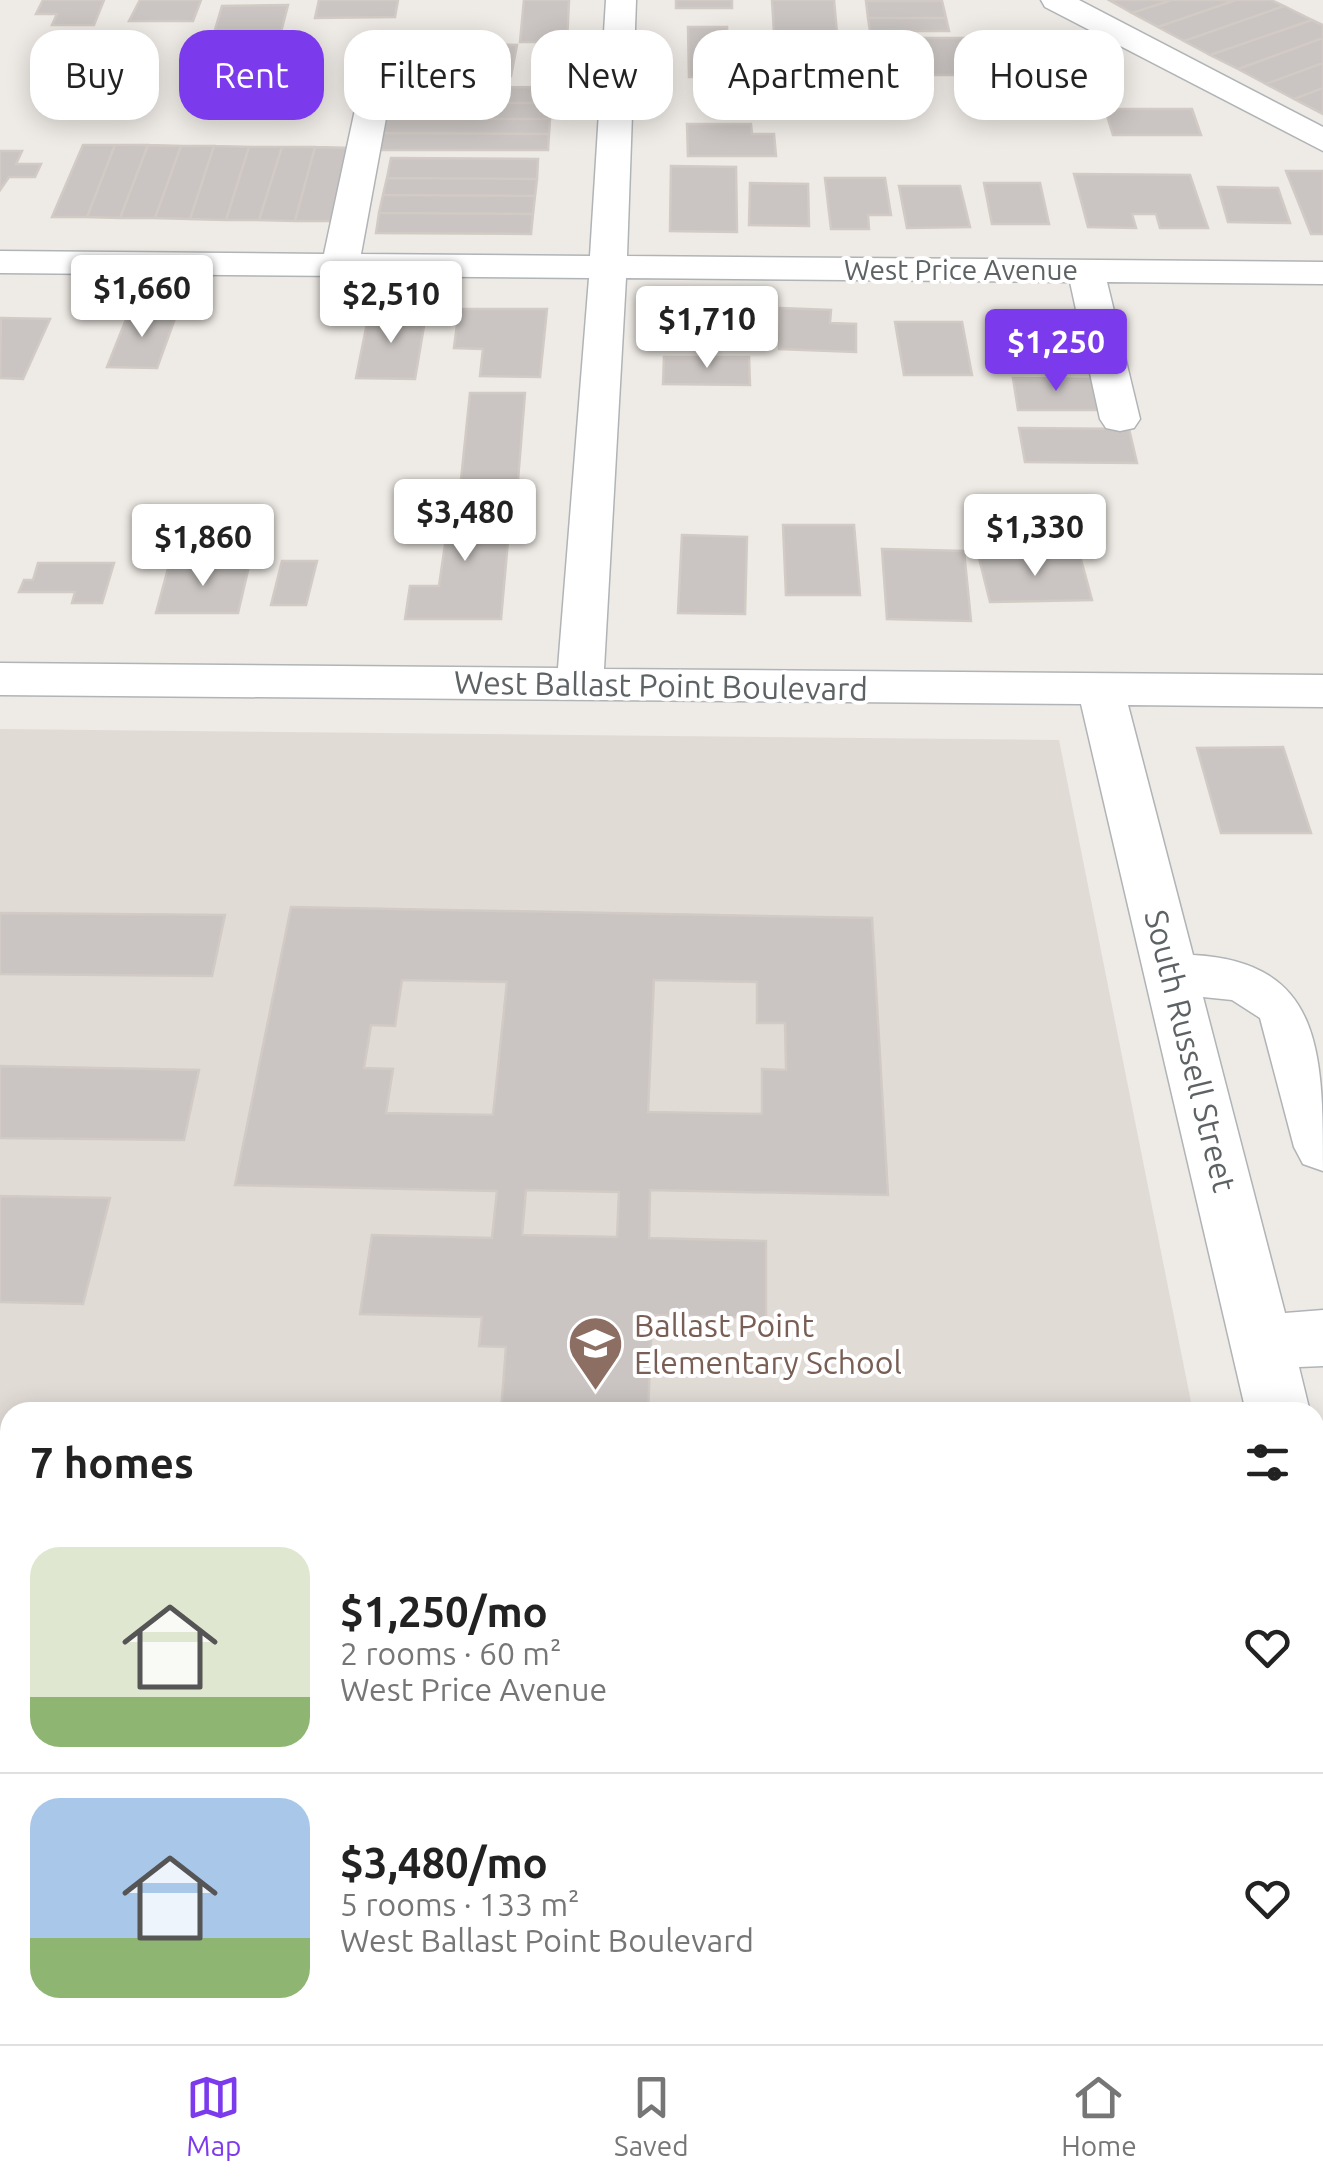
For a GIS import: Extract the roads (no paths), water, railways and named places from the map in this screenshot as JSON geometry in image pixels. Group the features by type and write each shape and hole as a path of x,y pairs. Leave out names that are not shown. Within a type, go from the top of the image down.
{"street":[{"path":"580,685 608,268 621,0"},
{"path":"1056,0 1323,141"},
{"path":"340,265 369,120"},
{"name":"West Price Avenue","path":"0,262 1323,273"},
{"path":"1086,271 1120,418"},
{"name":"West Ballast Point Boulevard","path":"0,680 1323,691"},
{"name":"South Russell Street","path":"1101,690 1276,1402"},
{"path":"1171,974 1241,978 1268,991 1284,1007 1323,1147"},
{"path":"1262,1342 1323,1338"}],"place":[{"name":"Ballast Point Elementary School","path":"595,1393"}]}
